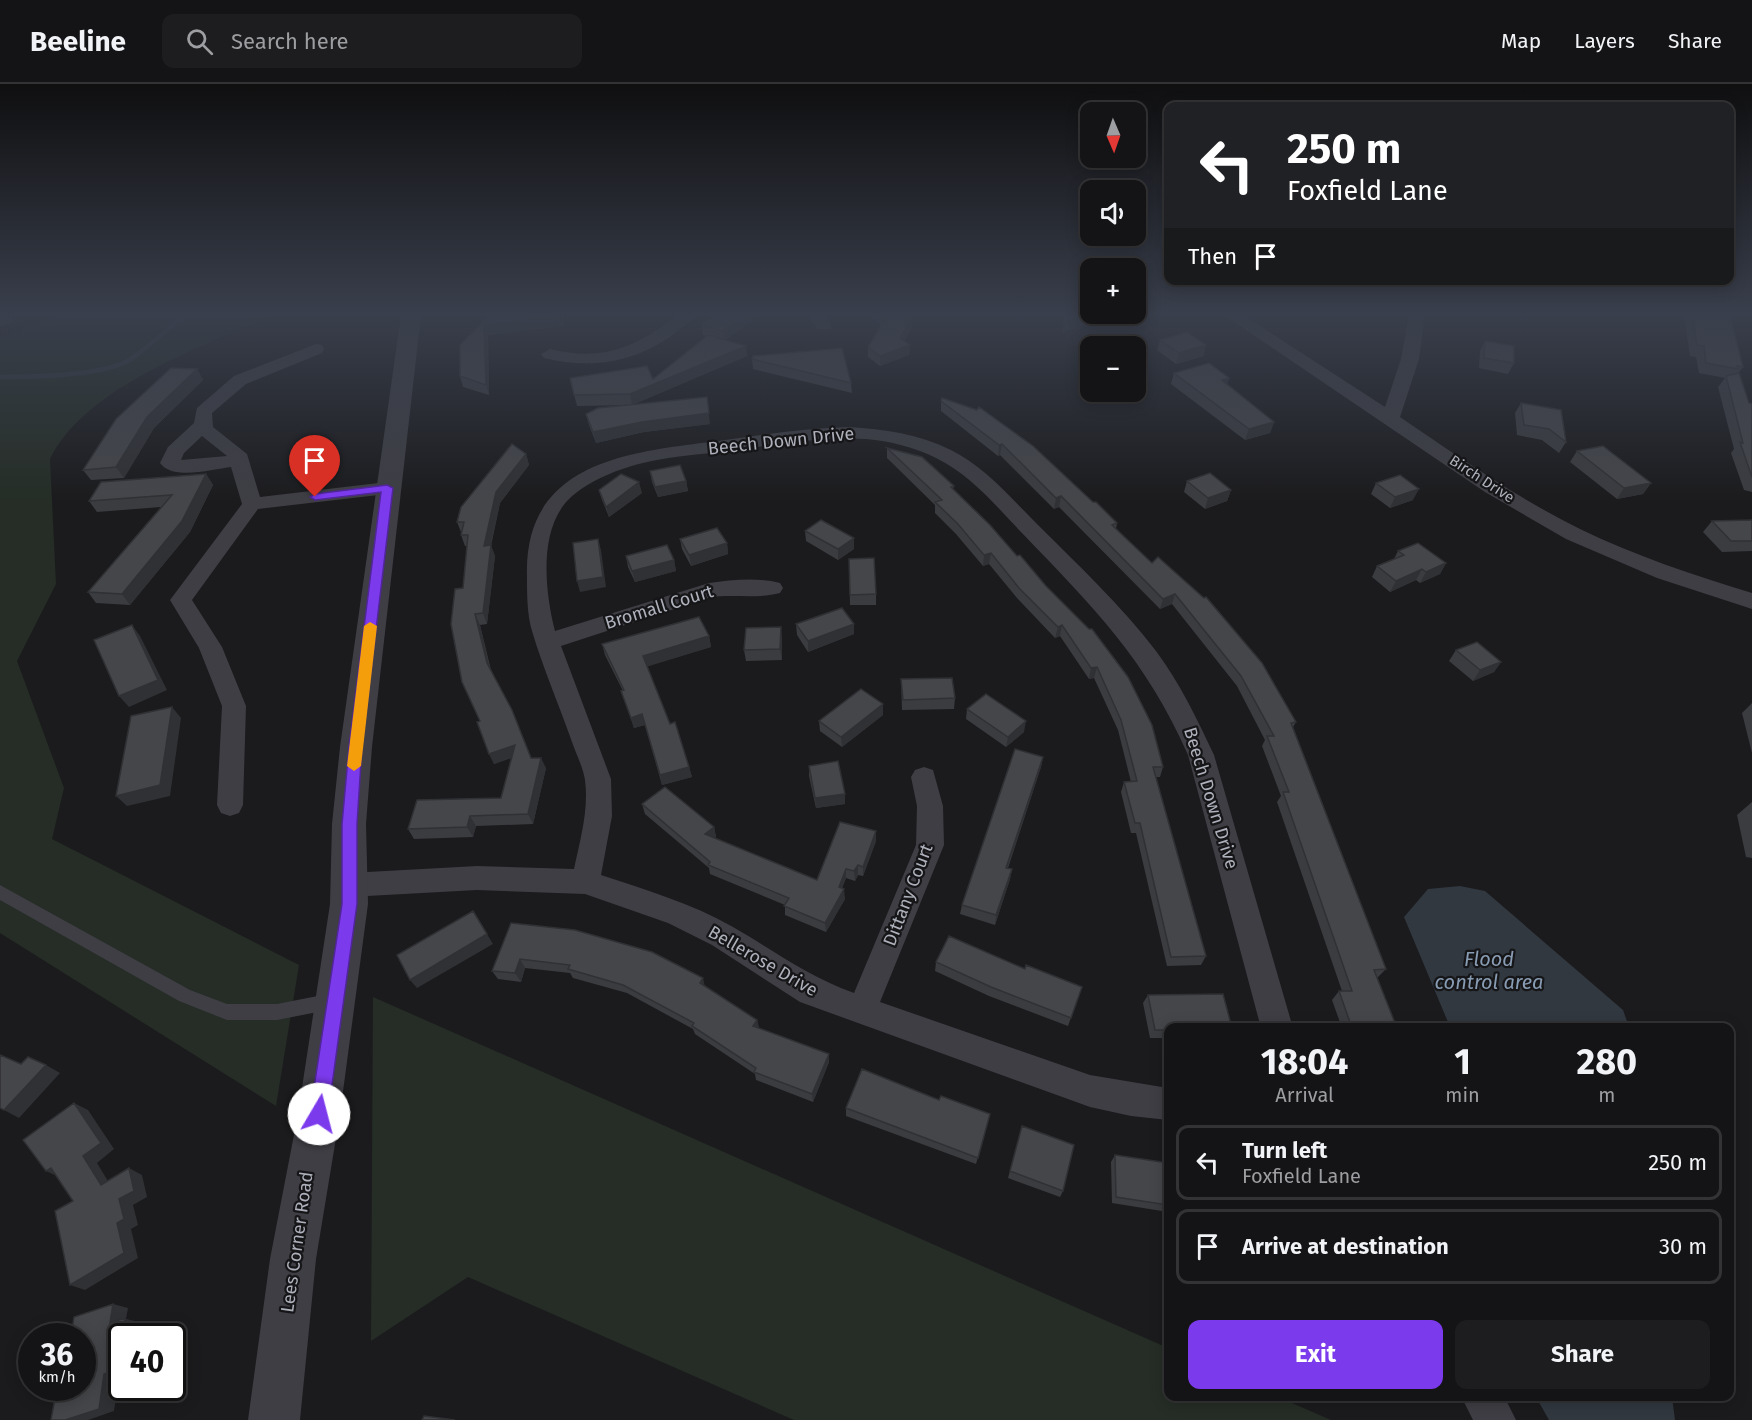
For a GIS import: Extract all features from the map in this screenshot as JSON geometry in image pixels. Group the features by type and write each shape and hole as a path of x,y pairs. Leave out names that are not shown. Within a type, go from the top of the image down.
{"street":[{"path":"247,377 240,380 202,412 204,429 237,454 252,504"},
{"name":"Lees Corner Road","path":"274,1420 293,1259 319,1114 350,885 349,824 356,747 402,377"},
{"name":"Birch Drive","path":"1328,377 1492,488 1573,534 1665,573 1752,602"},
{"path":"1391,418 1404,377"},
{"path":"203,425 175,450 170,463 182,466 238,460"},
{"name":"Beech Down Drive","path":"585,882 600,816 598,779 547,642 539,605 539,532 554,503 573,486 594,473 645,456 840,432 890,436 944,454 977,476 1131,632 1170,689 1201,755 1276,1023"},
{"path":"230,805 234,706 210,647 181,600 252,504 387,488"},
{"name":"Bromall Court","path":"547,642 709,590 731,587 772,588"},
{"name":"Dittany Court","path":"862,1009 930,845 930,806 924,777"},
{"name":"Bellerose Drive","path":"350,885 477,878 585,882 677,914 722,936 811,992 999,1060 1090,1090 1131,1100 1164,1104"},
{"path":"1483,1401 1496,1420"}],"lane":[{"path":"0,892 185,996 227,1012 277,1012 335,1001"}],"shaded area":[{"path":"0,377 139,377 90,410 67,433 50,459 56,584 17,661 64,788 52,839 299,965 276,1106 0,933"},
{"path":"373,997 1164,1346 1164,1401 1287,1401 1331,1420 794,1420 468,1277 371,1341"}],"water":[{"name":"Flood control area","path":"1460,886 1485,891 1623,1010 1628,1023 1448,1023 1404,917 1428,889"},
{"path":"1538,1401 1673,1401 1675,1420 1549,1420"}],"building":[{"path":"161,377 188,377 147,417 116,467 83,470 116,419"},
{"path":"464,377 486,377 486,385"},
{"path":"652,377 670,377 630,394 574,395 570,378"},
{"path":"828,377 850,377 851,383"},
{"path":"1180,377 1228,377 1222,380 1274,422 1249,429"},
{"path":"1726,377 1740,377 1749,403 1752,404 1752,477 1740,442 1743,443"},
{"path":"707,397 709,413 642,422 593,432 586,414 598,408"},
{"path":"942,398 977,410 979,407 1033,446 1093,502 1096,502 1117,523 1112,525 1152,563 1158,557 1204,598 1206,597 1262,663 1296,722 1291,723 1386,969 1374,970 1395,1023 1350,1023 1339,991 1352,991 1283,792 1289,792 1267,736 1274,736 1241,676 1175,594 1163,599 1061,496 1056,498 1002,444 999,445 941,401"},
{"path":"1521,403 1561,410 1566,442 1549,429 1524,425"},
{"path":"512,444 526,454 496,492 484,546 491,545 483,613 475,614 487,663 512,710 531,758 541,758 528,814 470,816 467,827 408,829 417,800 501,798 515,745 489,754 477,722 480,721 462,682 451,624 455,589 463,588 468,535 461,535 464,522 457,522 461,507"},
{"path":"1603,446 1651,483 1624,488 1577,451"},
{"path":"887,448 922,457 954,486 951,487 990,525 1017,556 1020,555 1046,586 1089,629 1092,629 1128,677 1152,725 1163,767 1153,767 1206,956 1171,957 1140,823 1135,823 1124,782 1137,781 1121,720 1097,667 1091,668 1062,625 1058,627 1019,588 991,553 984,555 957,523 935,502 942,500"},
{"path":"680,465 686,481 655,487 650,471"},
{"path":"1210,473 1231,490 1208,498 1187,481"},
{"path":"206,474 182,521 122,594 88,592 172,495 89,501 101,482"},
{"path":"621,474 639,482 606,507 599,490"},
{"path":"1400,475 1419,489 1395,497 1376,483"},
{"path":"821,520 854,538 838,549 805,531"},
{"path":"1752,520 1752,541 1731,541 1712,521"},
{"path":"717,528 727,543 689,555 680,539"},
{"path":"598,539 603,577 577,581 573,543"},
{"path":"1418,543 1446,563 1426,572 1422,569 1396,581 1377,566 1404,555 1398,551"},
{"path":"667,545 674,560 632,571 626,556"},
{"path":"874,558 876,594 850,595 849,559"},
{"path":"842,608 854,624 808,641 796,624"},
{"path":"699,617 709,636 643,656 670,724 675,722 689,767 660,775 642,714 631,718 621,691 624,690 602,644"},
{"path":"132,625 158,680 119,696 94,640"},
{"path":"781,627 780,649 744,650 746,628"},
{"path":"1477,642 1501,662 1480,670 1456,650"},
{"path":"952,678 955,698 903,700 901,679"},
{"path":"861,689 883,704 841,737 819,721"},
{"path":"986,694 1026,721 1008,737 967,709"},
{"path":"172,707 160,785 116,796 131,716"},
{"path":"1015,749 1043,757 1006,868 1012,869 996,915 962,905"},
{"path":"838,761 845,794 815,798 809,766"},
{"path":"665,787 714,827 705,834 817,880 840,822 876,831 863,867 858,865 854,871 846,869 839,887 844,889 825,923 784,906 789,898 708,865 710,862 642,804"},
{"path":"473,911 487,934 410,980 397,955"},
{"path":"511,923 575,930 652,952 703,978 700,983 757,1020 753,1026 829,1054 812,1094 754,1072 756,1068 692,1026 694,1023 623,985 568,969 570,965 520,959 515,973 492,971"},
{"path":"949,936 1025,969 1026,965 1082,987 1071,1018 991,987 936,962"},
{"path":"1223,994 1231,1023 1164,1023 1164,1030 1155,1030 1148,995"},
{"path":"0,1055 21,1064 28,1057 46,1065 4,1110 0,1108"},
{"path":"862,1069 939,1100 941,1096 990,1114 978,1158 846,1108"},
{"path":"74,1103 101,1143 83,1156 101,1185 129,1168 134,1191 119,1199 124,1219 117,1223 124,1253 70,1285 55,1211 73,1201 51,1168 46,1171 23,1140"},
{"path":"1022,1126 1074,1145 1063,1191 1010,1171"},
{"path":"1115,1155 1164,1162 1164,1204 1116,1197"},
{"path":"113,1304 110,1323 108,1323 108,1373 104,1374 99,1409 65,1420 51,1420 55,1401 96,1401 96,1323 73,1323 74,1317"},
{"path":"125,1318 124,1323 110,1323"},
{"path":"424,1416 455,1420 422,1420"}],"slow traffic":[{"path":"354,766 370,626"}],"route":[{"path":"315,497 387,488 356,747 349,824 349,904 319,1114"}]}
